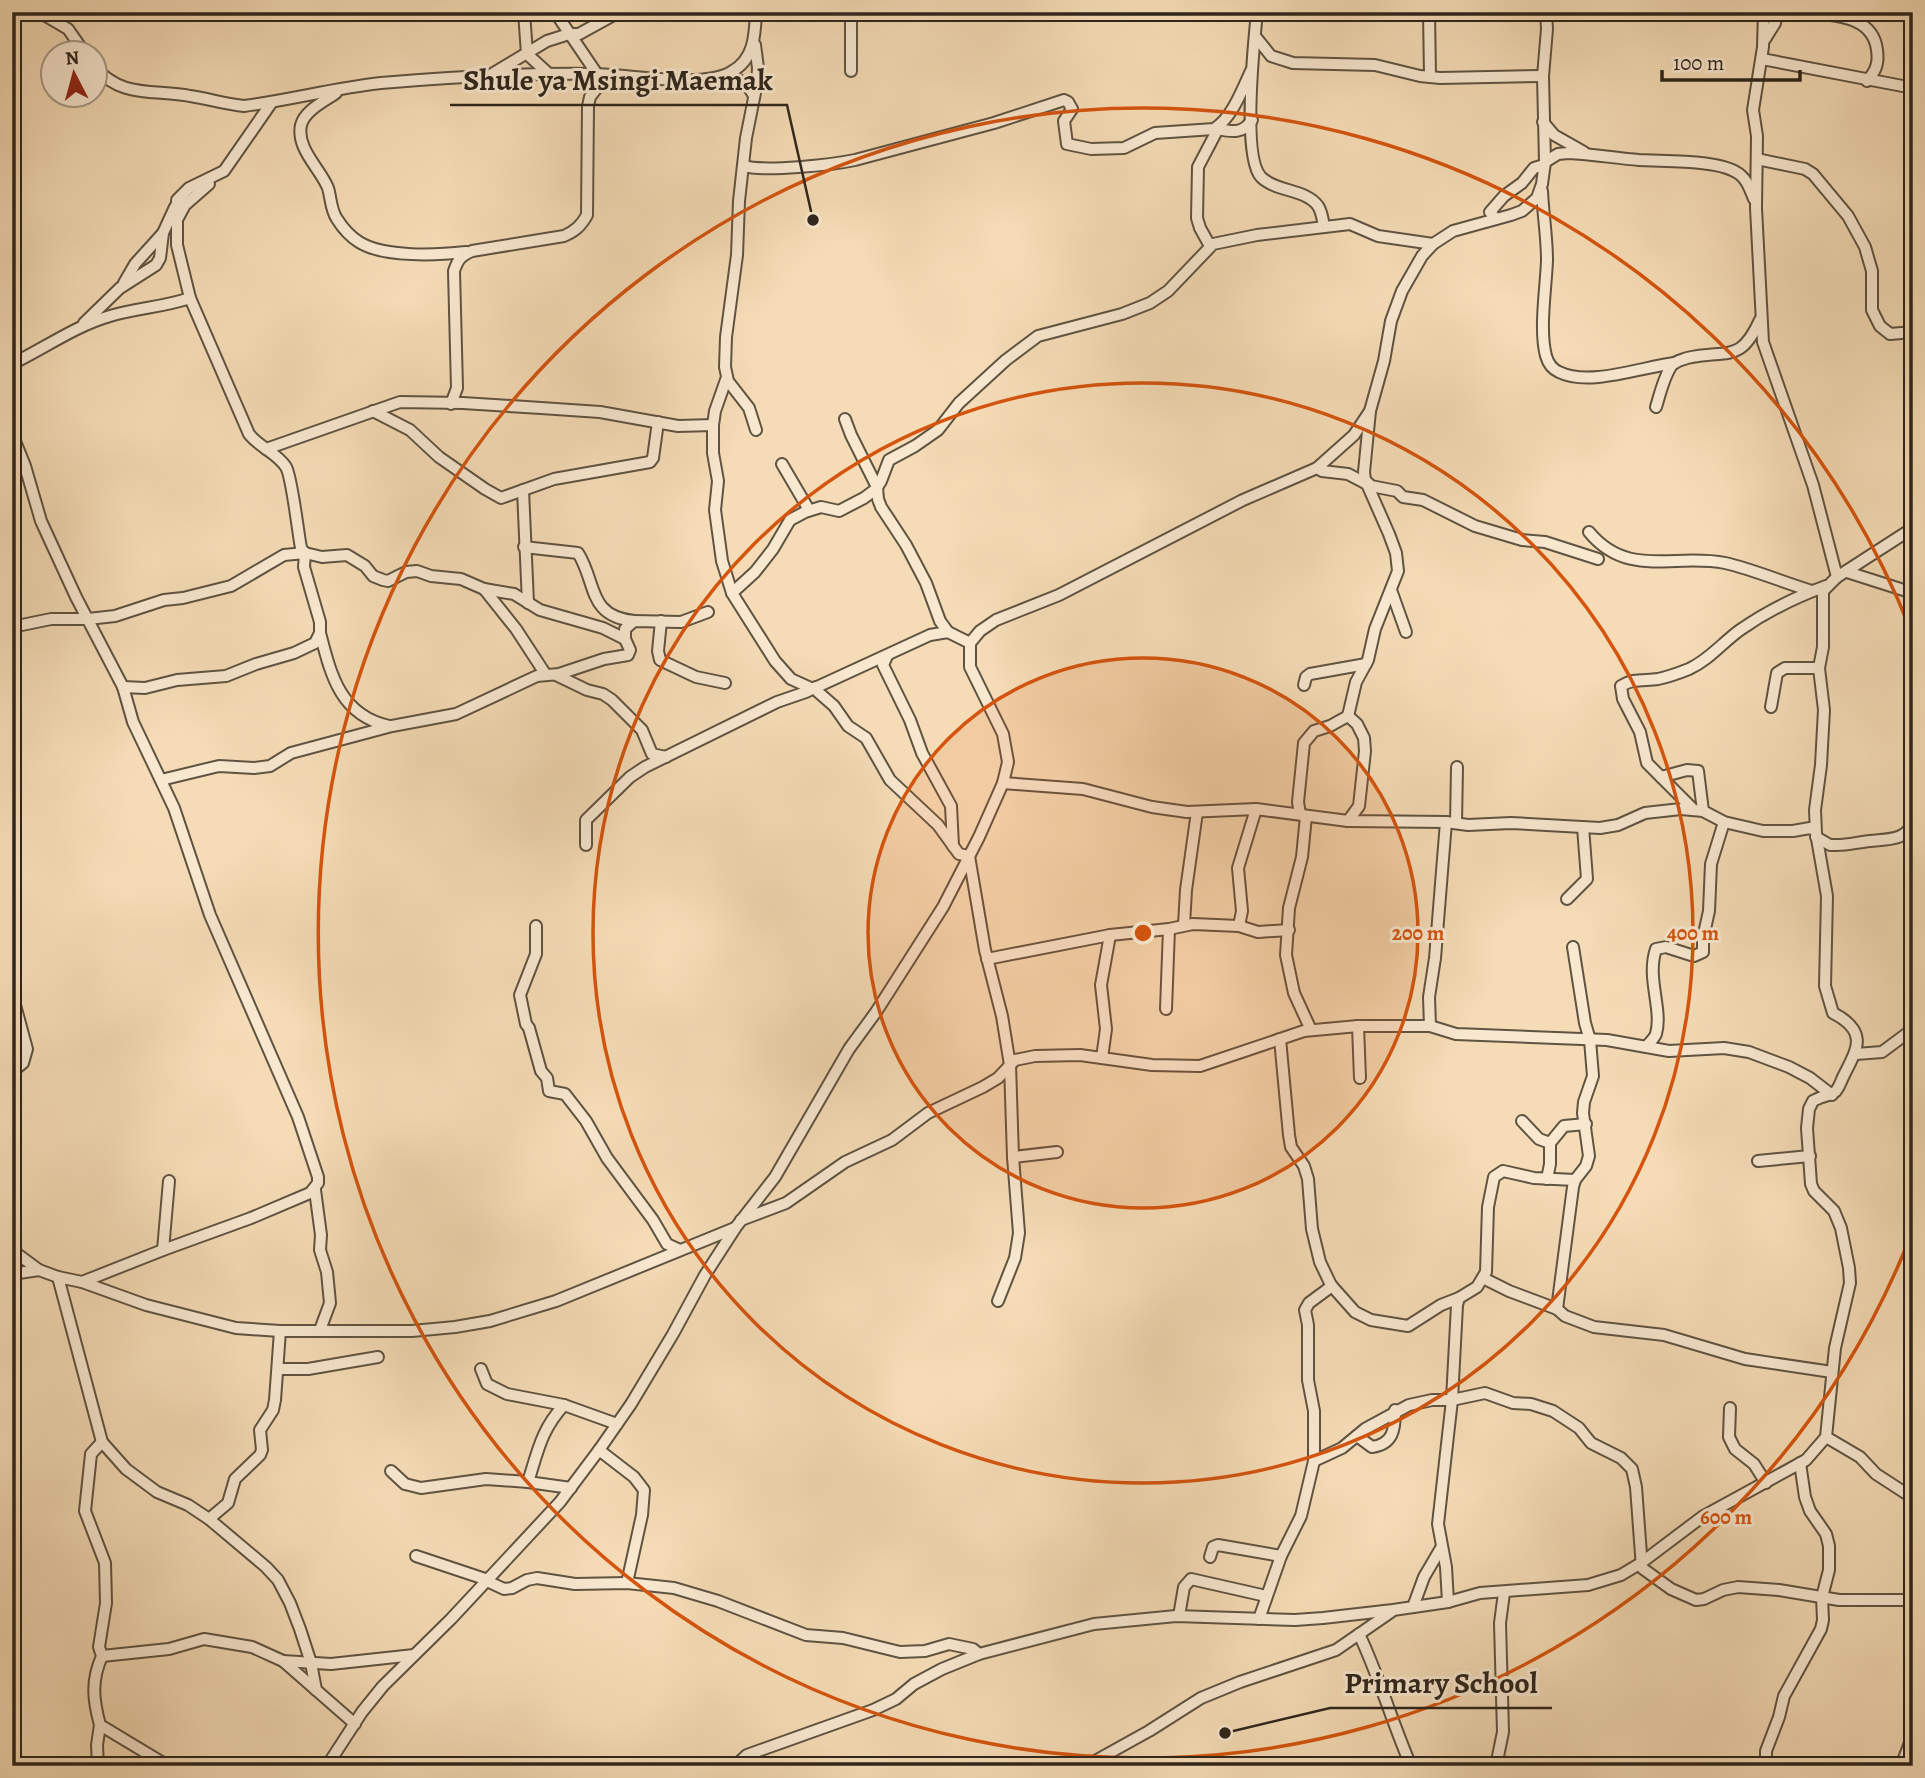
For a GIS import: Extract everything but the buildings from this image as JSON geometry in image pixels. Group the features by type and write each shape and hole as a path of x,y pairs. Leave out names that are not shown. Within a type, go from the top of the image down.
{"street":[{"path":"39,12 68,29 74,38"},
{"path":"523,12 527,54 550,75"},
{"path":"555,12 602,75"},
{"path":"489,76 547,41 569,34 579,34 619,12"},
{"path":"756,12 754,40 758,68 739,201 737,255 726,337 727,377 713,425 713,453 718,481 715,510 722,561 732,593 750,625 784,672 791,679 814,688 834,706 848,726 866,738 890,780 938,825 958,854 969,856"},
{"path":"851,12 851,71"},
{"path":"1257,12 1251,71 1253,154 1258,174 1274,187 1311,200 1318,206 1324,227"},
{"path":"1429,12 1430,77"},
{"path":"1311,1030 1294,993 1286,956 1289,908 1302,857 1303,815 1298,802 1304,743 1314,731 1348,716 1356,682 1366,664 1375,629 1398,571 1396,553 1365,480 1370,411 1384,361 1391,321 1414,268 1433,244 1453,231 1511,215 1537,198 1545,163 1542,76 1546,12"},
{"path":"1764,12 1762,59 1753,110 1757,159 1761,317 1767,357 1778,379 1812,483 1823,517 1826,539 1842,575"},
{"path":"1763,41 1775,23 1777,12"},
{"path":"1809,12 1865,25 1875,38 1878,61 1875,71 1867,81"},
{"path":"1255,36 1271,56 1293,63 1376,65 1430,77 1542,76"},
{"path":"722,76 731,72 749,56 754,40"},
{"path":"1762,59 1913,89"},
{"path":"1210,246 1197,218 1198,167 1251,71"},
{"path":"340,91 308,113 300,128 306,152 326,184 336,219 358,242 370,247 412,253 472,251 564,236 583,223 587,215 588,106 602,75"},
{"path":"108,76 135,92 190,96 244,106 379,84 440,77 489,76 602,75 691,79 722,76 741,80 754,96"},
{"path":"744,166 832,164 855,160 994,123 1064,100 1072,109 1064,121 1065,141 1070,146 1091,149 1124,148 1155,133 1202,131 1219,127 1235,132 1242,131 1252,120"},
{"path":"178,220 185,205 224,171 272,102"},
{"path":"1543,122 1554,135 1587,153"},
{"path":"1496,219 1490,212 1494,206 1519,186 1534,168 1558,154 1587,153 1637,160 1678,160 1730,169 1744,177 1756,201"},
{"path":"1757,159 1804,169 1813,174 1848,216 1866,247 1872,271 1872,310 1880,326 1891,334 1913,332"},
{"path":"120,288 135,264 163,233 181,195 189,188 224,171"},
{"path":"1542,184 1547,241 1545,345 1549,365 1560,373 1585,377 1602,376 1675,363 1698,356 1739,351 1751,338 1761,317"},
{"path":"176,206 177,246 190,298 249,434 279,459 288,472 301,548 305,554 304,567 335,683 344,698 364,717 392,726"},
{"path":"732,593 755,572 773,549 786,524 809,510 823,507 839,511 870,494 877,487 889,460 938,430 954,408 1015,352 1046,332 1116,315 1150,303 1168,291 1210,246 1257,235 1354,225 1383,237 1433,244"},
{"path":"80,328 120,288 156,265 160,258 163,233"},
{"path":"451,404 457,388 454,271 460,257 472,251"},
{"path":"12,364 80,328 110,316 174,304 190,298"},
{"path":"174,304 197,313"},
{"path":"1656,407 1675,363"},
{"path":"727,377 749,408 756,430"},
{"path":"266,449 400,402 600,412 678,426 713,425"},
{"path":"373,411 410,430 439,457 500,498 554,479 650,462 657,422"},
{"path":"327,1766 383,1686 487,1581 571,1488 599,1450 739,1224 775,1177 849,1049 943,907 1003,783 1008,762 1003,734 970,667 970,643 980,631 996,620 1059,595 1243,500 1317,468 1354,435 1370,411"},
{"path":"845,419 877,487 881,507 906,545 926,583 940,621 948,632 970,643"},
{"path":"12,434 25,466 41,521 123,687 134,722 174,808 210,915 298,1117 317,1170 318,1183 314,1190 251,1219 82,1282"},
{"path":"782,464 809,510"},
{"path":"12,470 25,466"},
{"path":"1317,468 1348,474 1369,485 1397,491 1411,499 1423,500 1475,526 1522,540 1545,542 1598,559"},
{"path":"523,489 528,603"},
{"path":"1913,528 1826,586 1760,617 1714,653 1688,669 1659,679 1632,681 1621,686 1623,699 1640,732 1647,763 1698,810 1724,822 1763,831 1811,828 1830,845 1904,835 1913,821"},
{"path":"1589,532 1602,546 1628,559 1658,563 1724,563 1812,591"},
{"path":"524,547 578,553 597,601 613,617 630,623"},
{"path":"12,627 51,619 115,616 164,600 231,586 284,555 305,554 322,557 348,556 365,566 373,576 388,581 406,572 417,571 431,576 461,579 484,589 514,594 566,619 603,628 625,639 630,650 625,657 604,659 579,669 537,676 456,714 392,726 291,753 270,765 254,768 219,766 161,780"},
{"path":"1842,575 1913,593"},
{"path":"735,1766 747,1755 873,1710 896,1699 914,1684 942,1669 979,1654 1094,1624 1179,1616 1322,1618 1448,1602 1480,1594 1606,1581 1641,1563 1702,1517 1812,1455 1826,1437 1835,1348 1850,1283 1841,1228 1834,1211 1814,1191 1811,1184 1807,1128 1809,1109 1813,1101 1832,1095 1840,1085 1856,1054 1857,1039 1844,1020 1833,1013 1825,986 1827,896 1816,833 1815,810 1824,710 1819,668 1823,647 1823,591 1826,586"},
{"path":"484,589 550,675 603,694 642,730 652,754 668,757"},
{"path":"1391,590 1406,632"},
{"path":"603,628 630,623 689,620 708,612"},
{"path":"661,621 658,651 660,660 696,677 726,683"},
{"path":"625,639 630,623"},
{"path":"586,845 585,823 630,777 772,704 814,688 930,635 948,632"},
{"path":"123,687 145,688 169,681 226,676 301,650 315,643 320,633"},
{"path":"887,656 883,665 888,678 910,720 922,753 951,806 953,846"},
{"path":"1304,685 1310,674 1366,664"},
{"path":"1771,707 1777,673 1785,668 1819,668"},
{"path":"1348,716 1357,724 1364,738 1365,751 1359,806 1348,821"},
{"path":"1430,1026 1429,997 1457,767"},
{"path":"1661,776 1687,770 1698,771 1698,810"},
{"path":"1003,783 1083,789 1152,807 1196,812 1256,809 1348,821 1511,823 1583,827 1614,826 1644,813 1698,810"},
{"path":"1239,926 1242,911 1238,868 1256,809"},
{"path":"1184,925 1196,812"},
{"path":"1646,1047 1656,1034 1653,961 1656,950 1666,947 1694,956 1703,952 1709,911 1711,864 1724,822"},
{"path":"1567,899 1587,878 1583,827"},
{"path":"969,856 987,959 1002,1016 1010,1065 1019,1233 1015,1258 999,1301"},
{"path":"987,959 1110,935 1184,925 1239,926 1258,932 1289,930"},
{"path":"537,926 536,954 520,995 526,1024 541,1071 547,1078 549,1091 565,1094 586,1121 607,1158 653,1220 667,1244 680,1250"},
{"path":"1166,1009 1169,929"},
{"path":"1102,1058 1106,1029 1101,985 1110,935"},
{"path":"1558,1309 1575,1180 1586,1166 1589,1156 1583,1113 1593,1076 1590,1040 1584,1023 1573,947"},
{"path":"12,1072 27,1057 13,997"},
{"path":"12,1250 39,1270 58,1277 82,1282 146,1305 223,1325 248,1330 412,1331 490,1321 594,1287 680,1250 786,1203 845,1162 892,1140 928,1113 998,1078 1019,1059 1042,1055 1074,1055 1152,1065 1200,1066 1311,1030 1357,1026 1430,1026 1456,1034 1619,1041 1669,1051 1724,1048 1749,1052 1789,1067 1810,1078 1832,1095"},
{"path":"1357,1026 1360,1078"},
{"path":"1856,1054 1882,1052 1913,1029"},
{"path":"1280,1039 1291,1147 1304,1166 1308,1179 1315,1247 1332,1286 1362,1316 1402,1327 1412,1325 1478,1287 1488,1262 1488,1208 1494,1177 1503,1171 1547,1179 1575,1180"},
{"path":"1522,1121 1539,1139 1550,1143"},
{"path":"1547,1179 1550,1143 1564,1126 1586,1124"},
{"path":"1013,1157 1057,1152"},
{"path":"1758,1161 1810,1156"},
{"path":"163,1250 169,1181"},
{"path":"314,1190 330,1303 320,1330"},
{"path":"12,1274 39,1270"},
{"path":"58,1277 102,1442 114,1458 157,1492 188,1505 209,1520 278,1580 290,1603 311,1663 316,1690"},
{"path":"1483,1278 1509,1292 1558,1309 1565,1316 1606,1330 1664,1335 1745,1359 1832,1372"},
{"path":"1259,1619 1281,1556 1301,1516 1314,1461 1314,1411 1308,1380 1308,1325 1305,1310 1332,1286"},
{"path":"1448,1602 1446,1567 1438,1524 1452,1400 1459,1298"},
{"path":"209,1520 228,1503 235,1479 262,1450 260,1430 273,1410 280,1331"},
{"path":"278,1369 308,1369 378,1357"},
{"path":"481,1369 483,1378 494,1388 526,1398 564,1405 617,1424"},
{"path":"1314,1461 1342,1448 1395,1410 1409,1405 1489,1393 1513,1403 1534,1405 1553,1411 1579,1428 1591,1443 1628,1463 1636,1487 1641,1563 1647,1574 1671,1589 1692,1599 1704,1599 1717,1592 1738,1587 1844,1600 1913,1600"},
{"path":"528,1482 539,1442 564,1405"},
{"path":"1730,1408 1729,1437 1735,1449 1754,1464 1766,1483"},
{"path":"1357,1436 1371,1447 1384,1445 1391,1438 1395,1410"},
{"path":"1826,1437 1860,1457 1876,1474 1913,1498"},
{"path":"98,1766 100,1725 93,1694 94,1676 102,1656 99,1647 106,1603 105,1563 85,1511 91,1454 102,1442"},
{"path":"599,1450 634,1477 644,1490 642,1516 626,1583"},
{"path":"1766,1766 1766,1751 1787,1689 1821,1629 1822,1598 1829,1570 1826,1534 1810,1511 1800,1463"},
{"path":"391,1471 405,1484 421,1488 486,1479 571,1488"},
{"path":"1210,1557 1213,1547 1218,1545 1281,1556"},
{"path":"1413,1607 1424,1577 1441,1548"},
{"path":"416,1556 504,1588 512,1588 537,1578 575,1584 626,1583 688,1592 806,1635 843,1638 900,1652 925,1651 948,1644 973,1649 979,1654"},
{"path":"1179,1616 1184,1587 1191,1579 1266,1596"},
{"path":"1496,1766 1503,1732 1500,1623 1504,1593"},
{"path":"1086,1766 1201,1698 1336,1650 1393,1610"},
{"path":"1359,1634 1411,1766"},
{"path":"102,1656 169,1649 204,1639 253,1647 283,1661 355,1724"},
{"path":"283,1661 331,1664 414,1655"},
{"path":"100,1725 168,1766"},
{"path":"1901,1766 1913,1735"}],"place":[{"name":"Shule ya Msingi Maemak","path":"813,220"},
{"name":"Primary School","path":"1225,1733"}]}
